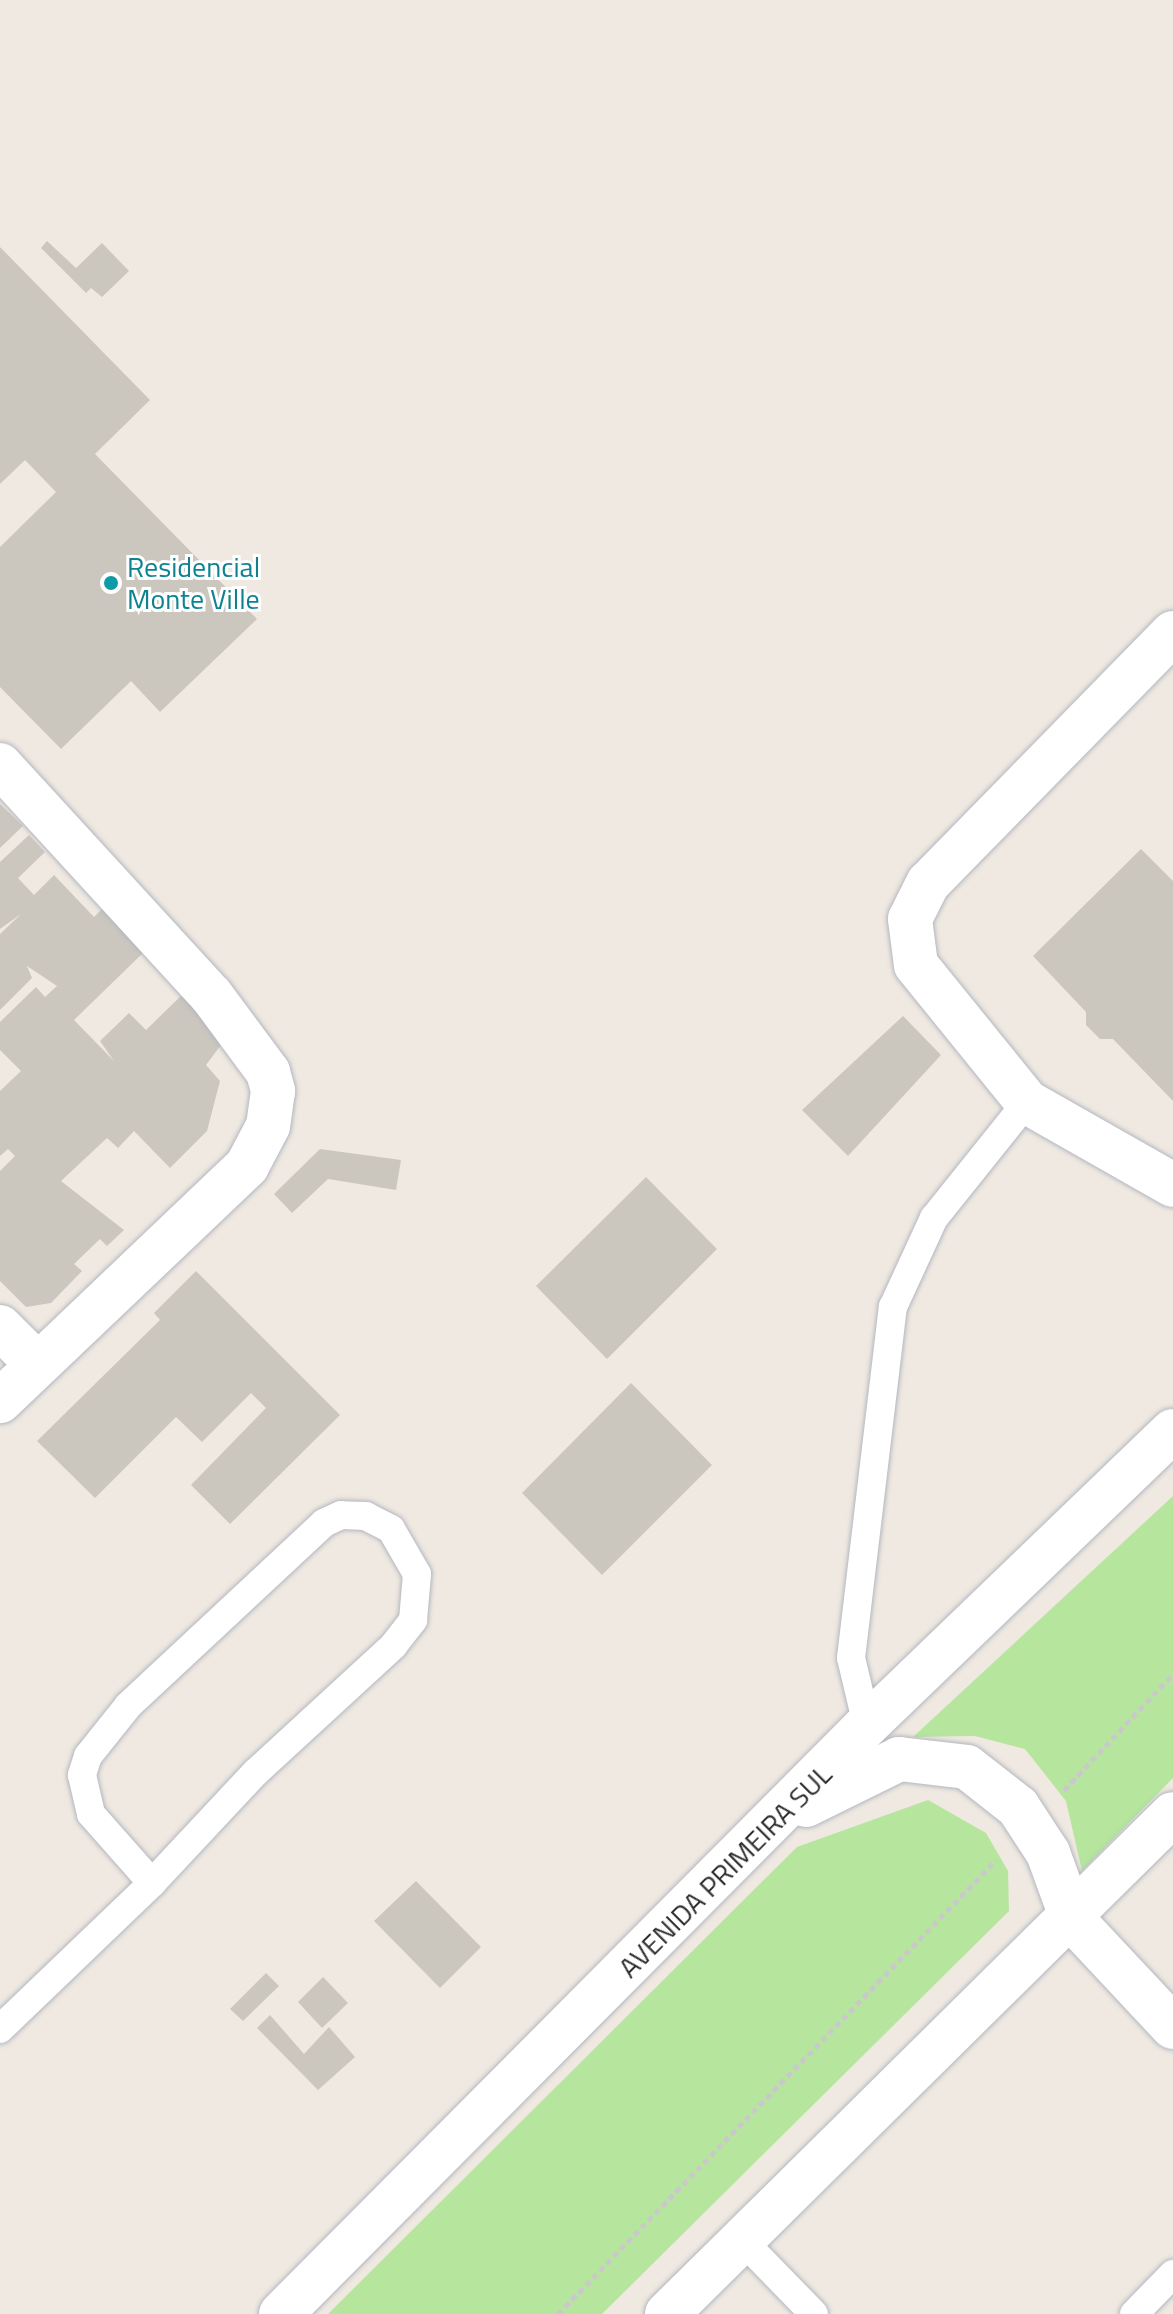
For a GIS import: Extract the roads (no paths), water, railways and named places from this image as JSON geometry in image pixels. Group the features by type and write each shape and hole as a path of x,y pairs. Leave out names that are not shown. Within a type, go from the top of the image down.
{"main road":[{"path":"1173,633 928,883 910,919 916,965 1027,1102 1173,1185"},
{"path":"0,765 211,995 268,1072 273,1091 268,1126 247,1166 0,1401"},
{"path":"0,1327 37,1364"},
{"name":"AVENIDA PRIMEIRA SUL","path":"281,2314 782,1816 867,1725 1173,1431"},
{"path":"782,1816 899,1759 930,1759 967,1767 1030,1826 1072,1919 1173,2027"},
{"path":"667,2314 1072,1919 1173,1814"}],"lane":[{"path":"867,1725 851,1658 893,1307 934,1218 1027,1102"},
{"path":"0,2029 152,1883 413,1620 417,1574 391,1529 366,1516 341,1515 324,1523 128,1706 88,1756 82,1775 91,1814 152,1883"},
{"path":"742,2240 814,2314"},
{"path":"1134,2314 1173,2274"}],"place":[{"name":"Residencial Monte Ville","path":"111,583"}]}
